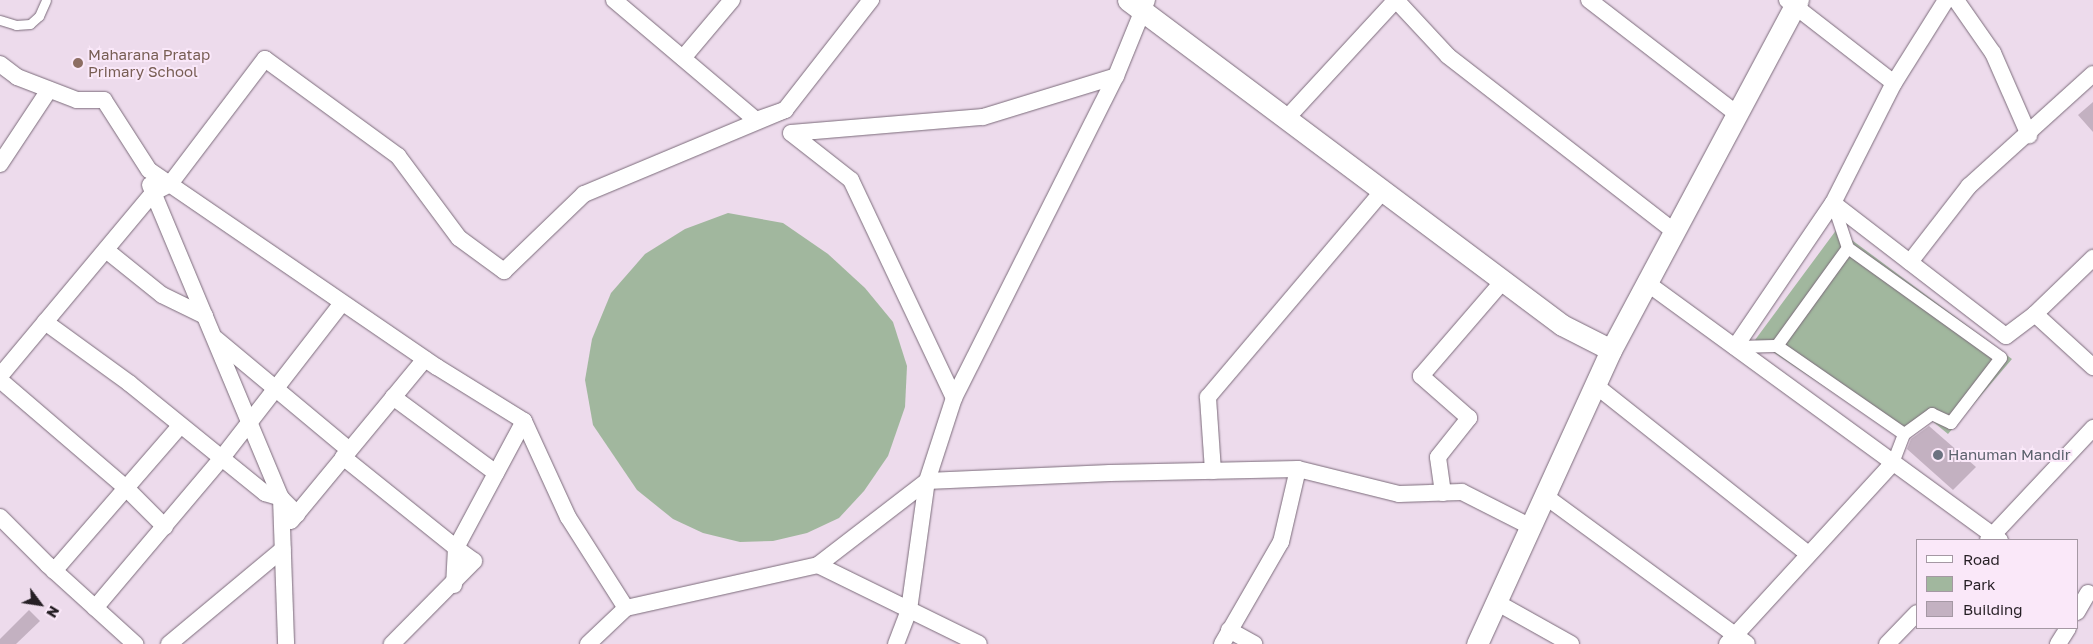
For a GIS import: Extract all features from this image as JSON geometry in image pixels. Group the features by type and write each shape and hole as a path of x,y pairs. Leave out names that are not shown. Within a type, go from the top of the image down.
{"street":[{"path":"614,0 756,120 785,110"},
{"path":"683,58 732,0"},
{"path":"165,527 126,488 0,378 154,193 170,184 265,58 398,156 459,238 504,271 584,194 785,110 871,0"},
{"path":"1286,119 1396,0 1448,56 1674,231"},
{"path":"1589,0 1737,114"},
{"path":"1735,347 1833,203 1894,83 1946,0"},
{"path":"1956,0 1993,53 2029,135"},
{"path":"1477,644 1611,350 1737,114 1793,2 1894,83"},
{"path":"896,644 908,610 927,481 954,398 1116,76 1138,3 1286,119 1562,325 1611,350"},
{"path":"0,64 17,78 77,100 104,100 150,170 424,359 524,421 568,517 626,608"},
{"path":"1910,262 1969,186 2029,135 2093,74"},
{"path":"954,398 851,180 791,133 983,117 1116,76"},
{"path":"0,164 49,90"},
{"path":"150,170 154,193 214,337 248,425 280,498 286,644"},
{"path":"1213,471 1208,397 1383,191"},
{"path":"1833,203 1848,248 2000,358"},
{"path":"1833,203 2006,336"},
{"path":"1777,346 1848,248"},
{"path":"106,250 162,295 205,316"},
{"path":"1545,496 1736,641 1807,554 1893,463 1904,434 1932,414 1951,423 2000,358 2006,336 2034,314 2093,258"},
{"path":"1443,493 1438,457 1469,418 1421,376 1503,281"},
{"path":"1647,282 1993,538 2093,428"},
{"path":"95,608 165,527 277,390 342,303"},
{"path":"2034,314 2093,367"},
{"path":"45,322 265,493 280,498 297,514"},
{"path":"214,337 277,390 346,454 474,562 392,644"},
{"path":"1735,347 1777,346 1904,434"},
{"path":"282,532 424,359"},
{"path":"1595,385 1807,554"},
{"path":"393,397 496,473"},
{"path":"456,548 524,421"},
{"path":"54,571 180,426"},
{"path":"1254,644 1225,637 1281,542 1298,470"},
{"path":"588,644 626,608 818,565 927,481 1213,471 1298,470 1399,494 1462,492 1531,527"},
{"path":"0,517 54,571 135,644"},
{"path":"170,644 283,549"},
{"path":"818,565 979,644"},
{"path":"2078,610 2086,592"},
{"path":"1496,602 1570,644"},
{"path":"1887,644 1916,614"},
{"path":"2058,644 2067,629"}],"lane":[{"path":"0,20 16,25 30,24 40,16 46,0"}],"green space":[{"path":"728,213 783,223 828,254 865,288 893,322 907,366 905,407 888,456 864,491 839,518 807,533 773,541 740,542 703,533 673,519 637,490 593,425 585,380 592,339 611,293 645,254 685,229"},
{"path":"1837,229 2012,359 1948,434 1931,420 1900,437 1755,340"}],"building":[{"path":"2093,102 2093,132 2078,115"},
{"name":"Hanuman Mandir","path":"1929,426 1976,467 1953,490 1907,449 1911,439"},
{"path":"29,610 40,621 16,644 0,644 0,639"}],"place":[{"name":"Maharana Pratap Primary School","path":"78,63"},
{"name":"Hanuman Mandir","path":"1938,455"}]}
